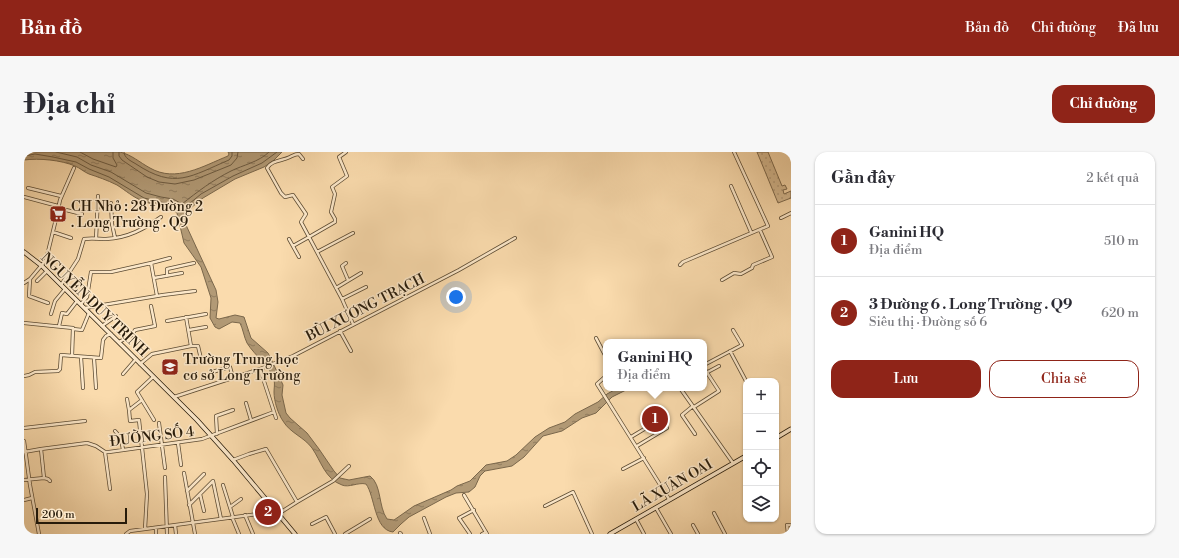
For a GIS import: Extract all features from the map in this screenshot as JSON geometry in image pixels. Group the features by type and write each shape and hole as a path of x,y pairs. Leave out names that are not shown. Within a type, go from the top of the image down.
{"main road":[{"name":"NGUYỄN DUY TRINH","path":"24,252 47,270 61,286 81,304 212,436 295,534"},
{"path":"779,436 791,429"},
{"name":"LÃ XUÂN OAI","path":"610,534 743,458"}],"street":[{"path":"293,246 335,222 331,212 335,194 332,187 346,176 339,156 346,152"},
{"path":"680,265 683,262 768,226 734,152"},
{"path":"303,159 299,154 295,154 288,158 278,160 269,165 267,168 281,193 285,197 293,195 306,214 302,220 302,224 342,299 353,324"},
{"path":"24,283 30,279 42,266 48,254 61,196 74,168"},
{"path":"730,186 751,232"},
{"path":"28,188 61,196"},
{"path":"96,239 98,196"},
{"path":"24,197 82,214"},
{"path":"111,203 112,224 115,238"},
{"path":"781,218 791,214"},
{"path":"61,286 78,259 84,239 115,238 138,232 161,217"},
{"path":"722,280 734,273 741,274 752,268 754,265 772,257 760,230"},
{"path":"53,232 70,238"},
{"path":"317,252 353,233"},
{"name":"BÙI XƯƠNG TRẠCH","path":"174,397 262,369 293,356 459,270 515,238"},
{"path":"289,239 299,257"},
{"path":"81,304 87,297 90,273 111,272 170,258"},
{"path":"151,263 157,296"},
{"path":"167,276 167,269 194,263"},
{"path":"346,263 342,266 348,280"},
{"path":"37,280 47,270"},
{"path":"154,278 182,273"},
{"path":"336,288 361,273"},
{"path":"30,279 29,296 48,303"},
{"path":"342,299 366,287"},
{"path":"51,314 55,301 65,289"},
{"path":"85,308 195,291"},
{"path":"59,326 62,313 67,314 77,301"},
{"path":"119,342 132,335 135,330 155,326 151,306"},
{"path":"24,323 59,326 82,330 89,313"},
{"path":"167,321 206,314"},
{"path":"102,326 116,316"},
{"path":"186,317 191,346"},
{"path":"189,330 206,327"},
{"path":"72,356 74,329"},
{"path":"707,363 742,345 733,330"},
{"path":"340,331 351,351"},
{"path":"24,376 35,372 58,371 60,369 61,355 101,358 103,340 106,336 111,334"},
{"path":"596,338 603,351"},
{"path":"140,364 152,354 191,346 198,346 201,359"},
{"path":"730,351 744,378"},
{"path":"81,357 83,388"},
{"path":"94,358 96,388"},
{"path":"123,374 136,359"},
{"path":"707,372 719,366"},
{"path":"212,372 230,367 233,378"},
{"path":"262,369 276,418"},
{"path":"153,376 137,392 154,420"},
{"path":"695,434 682,415 719,391 707,376"},
{"path":"603,379 597,384 669,499"},
{"path":"682,391 733,463"},
{"path":"127,399 130,421 139,420 147,494 145,529"},
{"path":"129,410 142,400"},
{"path":"246,404 251,420"},
{"path":"217,434 216,416 233,410"},
{"name":"ĐƯỜNG SỐ 4","path":"25,452 87,443 96,446 105,452 162,446 212,436 274,412"},
{"path":"24,428 85,421"},
{"path":"159,423 165,468"},
{"path":"631,437 651,425"},
{"path":"637,446 667,428"},
{"path":"115,431 120,438 123,450"},
{"path":"24,441 29,480 39,534"},
{"path":"178,443 181,465"},
{"path":"41,449 44,478"},
{"path":"233,460 266,449 297,502"},
{"path":"105,452 110,489"},
{"path":"623,469 644,458"},
{"path":"278,514 332,482 349,466"},
{"path":"184,473 188,505 193,522 194,534"},
{"path":"186,491 204,474"},
{"path":"165,477 167,534"},
{"path":"24,480 44,478 50,481"},
{"path":"188,505 212,481 214,482 222,519"},
{"path":"223,485 239,534"},
{"path":"545,506 573,492 592,534"},
{"path":"200,494 204,511"},
{"path":"464,495 487,533 482,534"},
{"path":"24,500 32,498"},
{"path":"230,507 241,499"},
{"path":"656,508 671,534"},
{"path":"126,534 130,531 258,514 274,510"},
{"path":"470,534 459,518 474,510"},
{"path":"714,513 725,534"},
{"path":"246,515 253,534"},
{"path":"312,524 326,517 335,534"},
{"path":"424,518 430,534"},
{"path":"345,534 370,519"},
{"path":"636,519 644,534"},
{"path":"175,525 176,534"},
{"path":"693,525 698,534"},
{"path":"788,534 789,525"},
{"path":"156,528 156,534"}],"shaded area":[{"path":"757,152 768,152 782,186 785,185 787,189 783,190 784,194 791,191 791,198 778,203"}],"water":[{"path":"24,152 120,152 132,157 150,168 170,174 199,168 228,156 228,152 282,152 264,167 235,179 203,198 186,214 186,225 216,290 218,302 216,318 219,319 235,315 244,317 251,338 268,353 283,385 282,395 286,413 307,433 340,478 349,480 370,476 374,480 384,514 387,519 394,520 414,506 470,481 486,465 507,461 516,455 535,437 549,428 565,422 575,414 598,402 607,394 612,391 624,391 612,397 596,413 582,418 562,431 543,436 524,457 512,466 485,471 480,476 475,487 469,492 456,493 446,497 409,517 393,532 387,530 378,519 369,489 366,484 345,486 331,479 309,444 293,432 281,418 274,396 274,382 272,375 247,343 240,323 232,322 219,329 215,327 210,318 211,298 201,267 184,243 177,213 169,208 140,200 117,185 69,164 50,160 24,160"}],"place":[{"name":"CH Nhỏ : 28 Đường 2 . Long Trường . Q9","path":"58,214"},
{"name":"Trường Trung học cơ sở Long Trường","path":"170,367"},
{"name":"Ganini HQ","path":"655,419"},
{"name":"3 Đường 6 . Long Trường . Q9","path":"268,512"}]}
